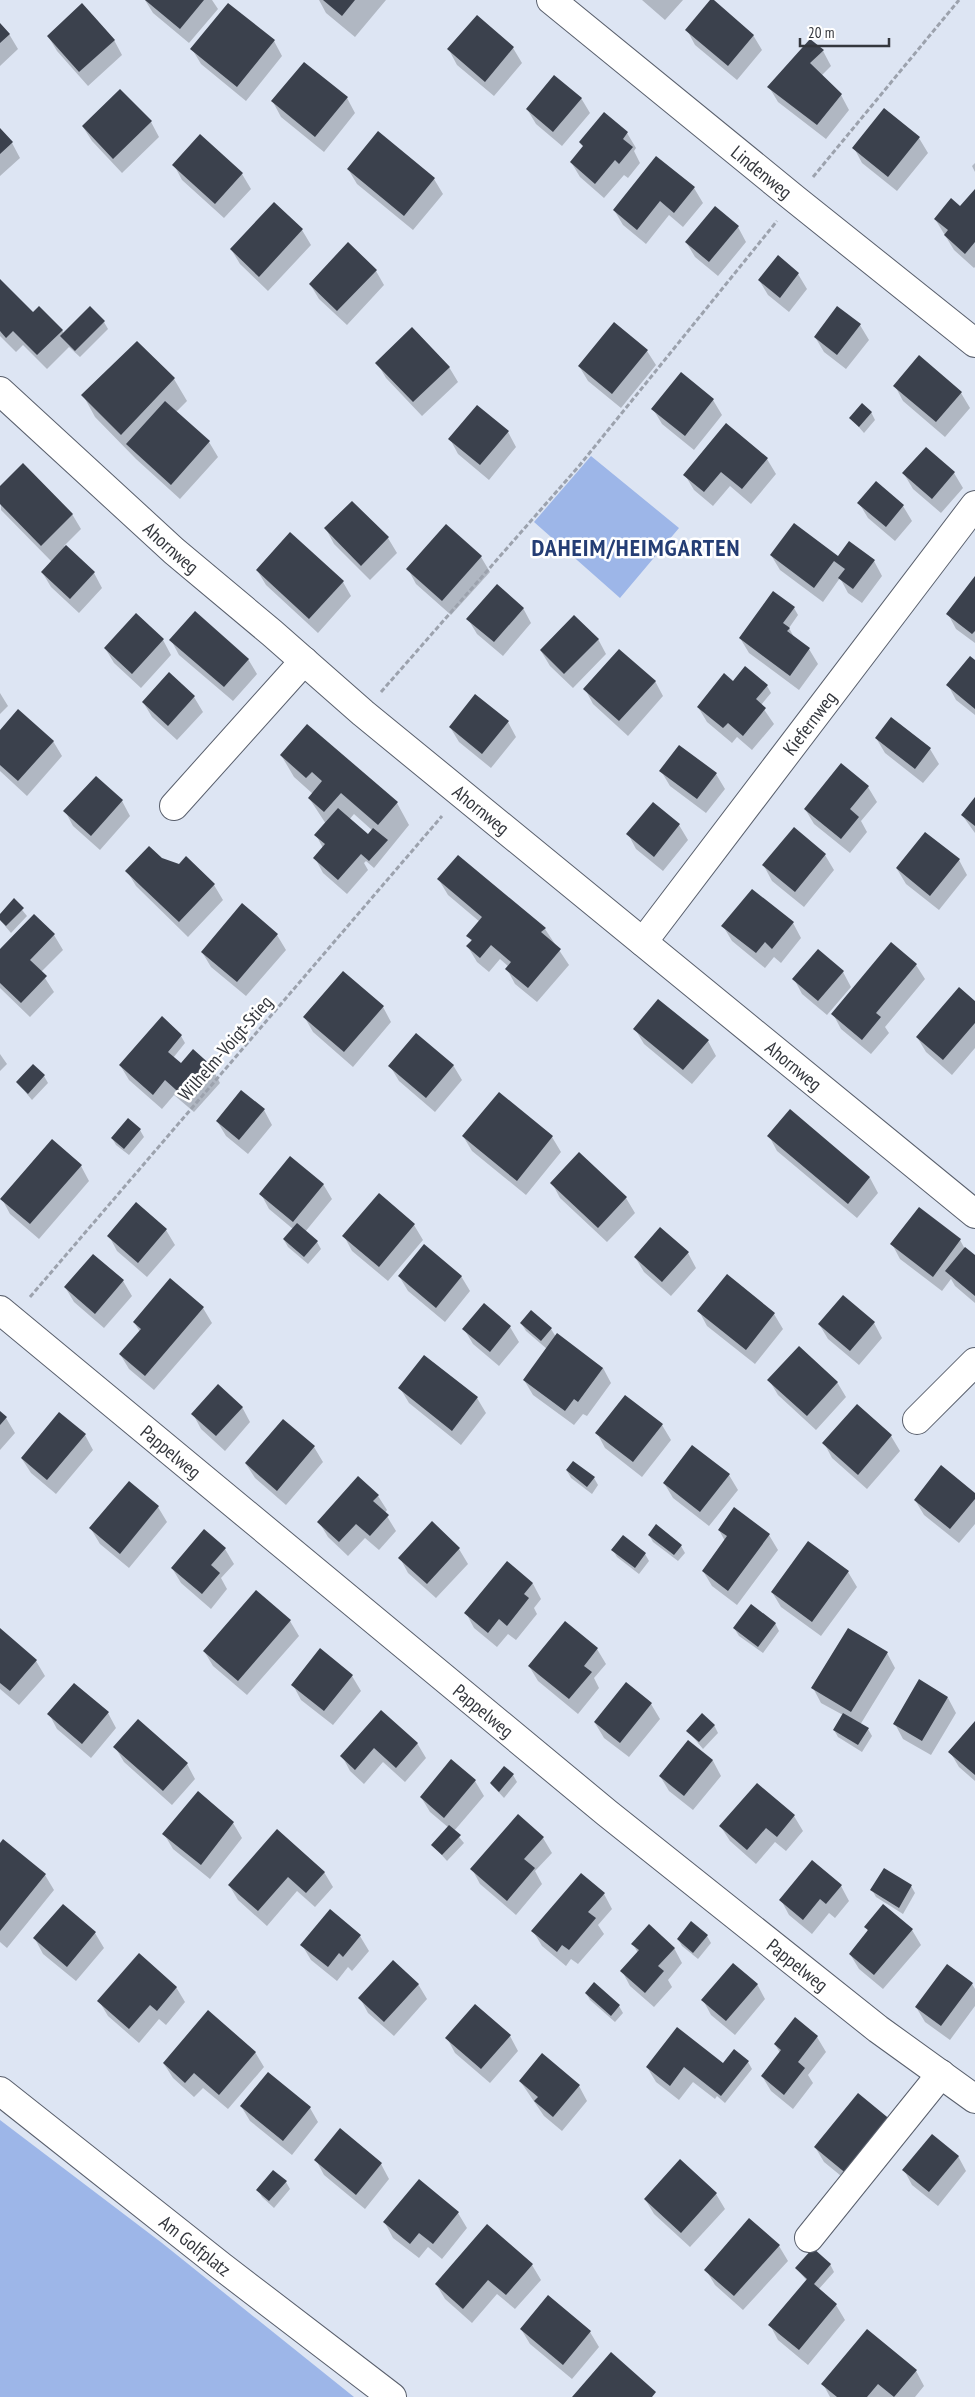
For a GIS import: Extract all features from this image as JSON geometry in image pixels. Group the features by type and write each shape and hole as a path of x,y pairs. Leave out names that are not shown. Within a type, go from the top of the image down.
{"street":[{"name":"Lindenweg","path":"551,0 975,343"},
{"name":"Ahornweg","path":"0,391 174,551 363,713 975,1214"},
{"name":"Kiefernweg","path":"643,942 975,505"},
{"path":"174,806 304,661"},
{"name":"Pappelweg","path":"6,1315 606,1814 864,2018 975,2099"},
{"path":"917,1420 975,1362"},
{"path":"808,2238 941,2074"},
{"name":"Am Golfplatz","path":"0,2091 220,2266 392,2397"}],"path":[{"path":"363,713 579,466 959,0"},
{"name":"Wilhelm-Voigt-Stieg","path":"6,1315 460,794"}],"shaded area":[{"path":"591,456 679,528 620,598 534,522"},
{"path":"0,2120 162,2243 354,2397 0,2397"}],"building":[{"path":"145,0 204,0 180,29"},
{"path":"323,0 355,0 342,16"},
{"path":"710,0 714,0 754,35 728,66 685,30"},
{"path":"82,3 115,40 79,72 47,36"},
{"path":"228,3 275,40 237,87 190,49"},
{"path":"477,15 514,47 485,82 447,49"},
{"path":"0,23 10,34 0,43"},
{"path":"810,39 824,50 810,63 842,94 817,125 767,87"},
{"path":"304,62 348,97 315,137 271,101"},
{"path":"554,75 582,98 553,132 526,109"},
{"path":"120,89 152,121 113,159 82,126"},
{"path":"884,108 920,137 888,177 852,148"},
{"path":"604,112 628,132 623,139 633,147 619,164 615,160 595,184 570,162 583,146 579,142"},
{"path":"0,128 13,142 0,154"},
{"path":"378,131 435,178 404,216 347,169"},
{"path":"200,134 243,173 215,204 172,165"},
{"path":"656,156 695,187 674,213 660,201 637,230 613,210"},
{"path":"975,189 975,242 965,254 944,235 948,230 934,219 951,198 960,206"},
{"path":"274,202 303,229 259,277 230,249"},
{"path":"715,206 739,226 709,262 685,242"},
{"path":"348,242 377,270 337,311 309,284"},
{"path":"778,255 799,273 780,298 758,280"},
{"path":"0,279 33,312 39,306 63,330 37,355 13,331 6,338 0,331"},
{"path":"90,306 105,321 75,351 60,336"},
{"path":"837,306 861,324 837,355 814,337"},
{"path":"614,322 648,350 612,394 578,366"},
{"path":"412,327 450,367 413,402 375,363"},
{"path":"137,341 175,378 121,435 81,395"},
{"path":"919,355 962,392 936,422 893,386"},
{"path":"681,372 714,399 685,436 651,409"},
{"path":"165,401 210,441 171,485 126,444"},
{"path":"862,403 872,412 859,427 849,418"},
{"path":"477,405 509,431 480,465 448,439"},
{"path":"726,423 768,458 742,489 721,472 704,492 683,475"},
{"path":"926,447 955,472 932,499 902,473"},
{"path":"23,463 73,514 41,546 0,504 0,486"},
{"path":"876,481 904,505 886,527 857,503"},
{"path":"352,501 389,537 361,566 324,528"},
{"path":"794,523 838,556 849,541 875,560 853,589 838,578 845,569 834,561 814,588 770,555"},
{"path":"446,524 482,556 442,601 406,569"},
{"path":"290,532 344,581 309,619 256,570"},
{"path":"66,545 95,572 70,599 41,572"},
{"path":"975,576 975,631 972,634 946,614"},
{"path":"497,584 524,608 494,642 466,619"},
{"path":"773,591 795,607 783,623 790,628 787,631 810,648 790,676 739,638"},
{"path":"195,611 249,659 224,687 169,640"},
{"path":"136,613 164,639 132,674 104,648"},
{"path":"574,615 599,639 564,674 540,650"},
{"path":"619,649 656,681 619,721 583,689"},
{"path":"970,656 975,660 975,709 946,685"},
{"path":"745,666 768,685 756,699 766,708 743,736 728,723 723,728 697,707 724,673 733,681"},
{"path":"169,672 195,696 168,726 142,702"},
{"path":"475,694 509,721 482,754 449,727"},
{"path":"18,709 54,741 18,781 0,765 0,730"},
{"path":"891,717 931,748 915,769 875,738"},
{"path":"307,724 398,802 378,825 341,793 324,812 308,798 322,781 312,772 306,778 280,755"},
{"path":"679,745 717,773 697,799 659,771"},
{"path":"841,763 869,786 850,809 859,817 841,839 804,809"},
{"path":"96,776 123,800 91,836 63,811"},
{"path":"975,797 975,826 961,815"},
{"path":"653,802 680,824 654,857 626,834"},
{"path":"338,808 368,834 373,828 388,840 369,861 361,854 338,880 313,858 325,844 314,835"},
{"path":"794,827 826,854 795,892 762,865"},
{"path":"925,832 960,859 930,896 896,868"},
{"path":"149,846 162,858 179,864 186,856 215,884 179,922 125,871"},
{"path":"458,855 546,928 541,932 561,949 528,988 505,969 511,962 491,945 480,958 466,946 472,940 466,936 482,917 437,879"},
{"path":"752,889 794,922 772,949 765,942 756,953 721,926"},
{"path":"14,898 24,908 6,926 0,920 0,914"},
{"path":"242,903 278,934 237,982 201,952"},
{"path":"34,914 55,934 30,960 47,976 21,1003 0,983 0,949"},
{"path":"891,942 917,964 876,1013 881,1017 862,1040 831,1014"},
{"path":"818,949 844,971 818,1001 792,979"},
{"path":"343,971 384,1006 344,1052 303,1017"},
{"path":"959,987 975,1001 975,1023 943,1060 916,1037"},
{"path":"658,999 709,1040 683,1070 633,1029"},
{"path":"162,1016 182,1035 168,1052 181,1063 193,1049 213,1067 185,1098 165,1080 153,1095 119,1065"},
{"path":"416,1033 454,1065 426,1098 388,1066"},
{"path":"33,1064 45,1075 28,1094 16,1082"},
{"path":"241,1090 265,1109 239,1140 216,1121"},
{"path":"499,1092 553,1136 517,1181 462,1136"},
{"path":"790,1109 870,1177 848,1204 767,1136"},
{"path":"128,1118 141,1129 124,1149 111,1138"},
{"path":"52,1139 82,1165 30,1224 0,1199"},
{"path":"579,1152 627,1197 598,1228 550,1183"},
{"path":"290,1156 324,1184 293,1222 259,1194"},
{"path":"379,1193 415,1224 379,1267 342,1236"},
{"path":"136,1202 167,1229 138,1263 107,1236"},
{"path":"919,1207 961,1239 933,1277 890,1244"},
{"path":"297,1223 318,1241 304,1257 283,1239"},
{"path":"660,1227 689,1252 662,1282 634,1257"},
{"path":"424,1244 462,1276 436,1308 398,1276"},
{"path":"965,1247 975,1255 975,1296 945,1271"},
{"path":"93,1254 124,1280 95,1314 64,1287"},
{"path":"727,1274 775,1313 746,1350 697,1311"},
{"path":"170,1278 204,1307 145,1376 119,1354 141,1329 133,1322"},
{"path":"843,1295 875,1322 850,1351 818,1324"},
{"path":"484,1303 511,1326 490,1352 462,1329"},
{"path":"531,1310 552,1328 541,1341 520,1323"},
{"path":"557,1333 603,1368 578,1402 574,1399 565,1411 523,1380"},
{"path":"799,1346 838,1382 807,1416 767,1380"},
{"path":"424,1355 478,1397 452,1431 398,1388"},
{"path":"218,1384 243,1407 216,1436 191,1414"},
{"path":"625,1395 663,1424 633,1462 595,1433"},
{"path":"857,1404 892,1435 858,1475 822,1443"},
{"path":"0,1411 7,1417 0,1425"},
{"path":"59,1412 86,1434 47,1480 21,1458"},
{"path":"283,1419 315,1446 277,1491 245,1463"},
{"path":"692,1445 730,1474 700,1512 663,1483"},
{"path":"573,1461 595,1477 587,1487 566,1470"},
{"path":"941,1465 975,1493 975,1499 950,1529 914,1500"},
{"path":"358,1476 379,1495 373,1501 389,1515 370,1536 356,1524 339,1542 317,1522"},
{"path":"129,1481 159,1506 120,1554 89,1528"},
{"path":"734,1507 770,1534 728,1591 702,1571 727,1536 718,1530"},
{"path":"432,1521 460,1548 427,1584 398,1558"},
{"path":"656,1524 682,1545 674,1555 648,1535"},
{"path":"204,1529 226,1548 211,1565 220,1573 202,1594 171,1568"},
{"path":"623,1535 646,1553 635,1568 611,1550"},
{"path":"808,1541 849,1571 812,1622 771,1592"},
{"path":"507,1561 533,1583 524,1594 529,1598 507,1626 499,1619 488,1633 464,1613"},
{"path":"256,1590 291,1620 238,1681 203,1651"},
{"path":"751,1604 776,1623 758,1647 733,1628"},
{"path":"565,1621 598,1648 584,1666 592,1672 569,1699 528,1666"},
{"path":"0,1628 37,1660 10,1691 0,1683"},
{"path":"848,1628 888,1652 851,1712 811,1688"},
{"path":"320,1648 353,1675 324,1711 291,1685"},
{"path":"919,1679 948,1697 922,1741 893,1724"},
{"path":"626,1682 652,1703 620,1743 594,1722"},
{"path":"74,1683 109,1712 82,1744 47,1714"},
{"path":"381,1710 418,1743 396,1768 374,1748 355,1770 340,1756"},
{"path":"702,1713 715,1725 699,1742 686,1731"},
{"path":"843,1713 869,1728 858,1745 833,1730"},
{"path":"138,1719 188,1763 163,1791 113,1747"},
{"path":"975,1721 975,1775 948,1752"},
{"path":"688,1740 713,1760 684,1796 659,1776"},
{"path":"451,1759 476,1780 444,1818 420,1797"},
{"path":"504,1766 514,1774 499,1792 490,1783"},
{"path":"757,1783 795,1815 777,1837 766,1828 747,1850 719,1826"},
{"path":"198,1791 234,1822 201,1865 162,1834"},
{"path":"518,1814 544,1837 524,1859 535,1868 507,1901 470,1869"},
{"path":"449,1825 461,1835 442,1855 431,1845"},
{"path":"277,1829 325,1872 306,1893 288,1877 258,1911 228,1885"},
{"path":"3,1839 46,1874 0,1931 0,1843"},
{"path":"812,1860 842,1885 826,1904 820,1899 803,1920 779,1900"},
{"path":"884,1868 912,1885 899,1908 870,1890"},
{"path":"581,1873 605,1893 588,1912 596,1918 569,1950 562,1945 557,1952 531,1931"},
{"path":"63,1904 96,1932 67,1967 33,1938"},
{"path":"883,1904 913,1929 874,1975 849,1954 868,1930 864,1927"},
{"path":"330,1909 361,1935 343,1957 339,1953 328,1967 300,1945"},
{"path":"691,1921 708,1935 693,1953 677,1939"},
{"path":"649,1924 675,1948 658,1966 664,1971 645,1993 620,1971 639,1950 631,1944"},
{"path":"139,1953 177,1987 157,2011 150,2005 129,2029 97,2001"},
{"path":"393,1960 419,1984 384,2022 358,1998"},
{"path":"733,1963 758,1984 726,2021 701,2000"},
{"path":"947,1964 973,1983 941,2026 915,2007"},
{"path":"594,1982 620,2005 611,2016 585,1993"},
{"path":"475,2004 511,2035 481,2069 445,2038"},
{"path":"208,2010 256,2052 219,2095 194,2073 185,2083 163,2063"},
{"path":"795,2017 818,2036 798,2062 805,2068 784,2095 761,2076 781,2050 774,2044"},
{"path":"677,2027 723,2063 734,2049 749,2061 721,2096 684,2067 670,2086 646,2067"},
{"path":"542,2053 580,2085 553,2117 534,2101 538,2097 519,2081"},
{"path":"268,2072 311,2107 283,2141 240,2106"},
{"path":"858,2093 892,2121 848,2175 814,2147"},
{"path":"340,2128 382,2163 356,2195 314,2160"},
{"path":"932,2134 959,2156 929,2192 902,2170"},
{"path":"680,2159 717,2193 681,2233 644,2199"},
{"path":"273,2170 287,2181 269,2201 256,2190"},
{"path":"419,2179 459,2212 433,2244 419,2233 410,2244 383,2222"},
{"path":"749,2218 780,2245 734,2296 704,2270"},
{"path":"487,2224 533,2264 506,2295 488,2280 463,2309 435,2284"},
{"path":"813,2248 831,2264 814,2284 837,2304 799,2350 768,2325 807,2279 795,2268"},
{"path":"548,2295 591,2331 563,2365 520,2329"},
{"path":"867,2329 917,2370 894,2397 878,2384 867,2397 837,2397 821,2384"},
{"path":"611,2352 656,2392 652,2397 572,2397"}],"district":[{"name":"DAHEIM/HEIMGARTEN","path":"636,547"}]}
